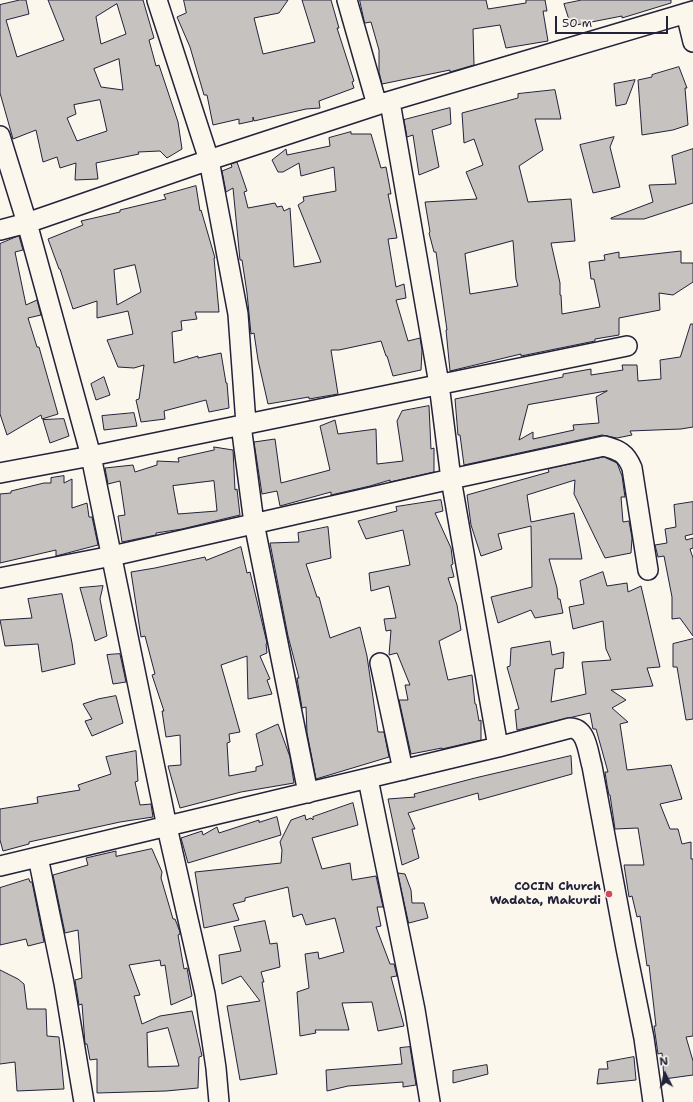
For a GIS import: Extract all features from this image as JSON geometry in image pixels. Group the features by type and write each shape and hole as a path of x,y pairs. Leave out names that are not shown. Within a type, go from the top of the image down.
{"street":[{"path":"157,0 209,160 238,314 243,425 254,523 308,793"},
{"path":"347,0 384,103 439,384 451,479 498,747"},
{"path":"0,230 27,223 209,160 384,103 681,10 693,42"},
{"path":"0,136 27,223 91,456 167,826 205,994 216,1068 219,1102"},
{"path":"0,473 91,456 627,346"},
{"path":"0,578 112,556 254,523 604,446 617,449 628,459 632,468 648,570"},
{"path":"380,663 403,770"},
{"path":"0,866 575,728 580,731 584,738 592,766 644,1038 654,1102"},
{"path":"368,778 415,1010 430,1102"},
{"path":"38,857 64,983 84,1102"}],"building":[{"path":"26,0 29,14 6,20 17,57 64,40 48,0 143,0 154,38 149,40 156,66 159,65 178,122 182,149 167,158 160,151 138,152 139,154 96,163 98,179 75,180 76,163 60,168 57,157 43,162 36,130 13,139 0,93 0,5","holes":["117,4 126,34 101,44 96,17","119,59 123,90 101,87 94,69","100,100 107,131 77,141 67,118 76,114 74,105"]},
{"path":"184,0 288,0 279,13 254,18 263,54 315,42 302,0 331,0 339,28 337,28 354,81 352,82 354,88 319,101 320,108 306,109 254,121 253,117 253,121 239,124 239,119 213,125 207,95 204,95 190,47 177,17 186,13"},
{"path":"360,0 486,0 488,9 526,3 526,0 545,0 547,11 543,11 548,41 506,48 500,25 473,29 474,65 450,72 450,70 382,84 379,72 379,50 371,22 365,23"},
{"path":"582,0 671,0 671,3 622,18 622,16 571,26 564,4"},
{"path":"679,67 687,88 685,88 688,125 673,130 642,135 638,80 652,77 652,75"},
{"path":"635,80 626,104 616,106 614,84"},
{"path":"555,90 561,119 535,119 543,150 519,166 528,202 571,199 575,241 551,243 560,283 562,314 600,307 594,279 591,279 589,262 605,260 604,255 619,252 619,258 681,251 681,263 693,263 693,282 673,295 659,293 660,310 619,318 619,335 521,356 521,354 450,371 447,330 436,252 434,252 429,233 425,202 477,199 466,172 483,165 474,139 464,143 462,113 518,98 518,94","holes":["513,241 516,279 518,286 470,294 465,254"]},
{"path":"450,108 451,124 432,130 439,167 419,175 413,135 407,137 404,120"},
{"path":"351,132 351,134 371,134 381,168 386,167 391,194 388,194 397,238 388,239 396,287 404,284 406,298 396,300 408,341 420,338 422,350 421,370 393,376 381,341 339,350 331,350 338,394 268,404 258,360 254,333 251,334 247,293 242,260 240,260 233,188 226,192 222,171 232,167 231,164 237,162 247,191 244,192 248,208 275,203 277,207 282,206 284,211 290,208 294,267 321,262 298,205 304,201 303,197 336,191 334,167 301,176 299,163 283,172 278,172 272,160 286,149 287,155 330,146 329,138"},
{"path":"614,137 610,147 620,187 593,193 580,145"},
{"path":"693,149 693,203 644,219 611,219 653,202 649,185 676,184 672,156"},
{"path":"196,186 200,211 201,210 215,258 219,312 195,312 197,319 181,321 182,330 172,332 174,363 198,356 198,358 221,353 227,383 229,408 209,412 206,400 164,411 165,419 141,422 136,400 139,399 144,365 134,368 118,367 107,340 133,334 128,311 97,318 97,301 73,309 60,269 48,239 83,225 81,221 166,199 164,195","holes":["135,265 141,292 117,305 114,270"]},
{"path":"19,236 23,250 15,252 26,305 37,300 41,315 28,318 37,347 39,347 58,414 42,419 41,415 7,435 0,414 0,244"},
{"path":"691,324 693,324 693,427 681,429 630,431 632,435 617,438 602,435 464,465 460,435 458,435 455,399 563,377 563,374 591,369 591,375 623,370 622,365 637,365 638,381 661,379 660,360 680,357","holes":["607,391 596,397 599,423 573,425 574,430 533,439 533,432 519,440 528,405"]},
{"path":"104,377 110,395 96,400 91,384"},
{"path":"429,406 431,449 434,448 434,472 390,482 390,480 331,495 331,492 280,506 277,491 262,494 254,442 275,439 281,483 330,470 320,426 335,420 338,434 376,429 377,464 403,461 397,421 402,411"},
{"path":"134,413 137,426 104,430 102,416"},
{"path":"64,419 69,436 50,443 43,420"},
{"path":"214,447 233,450 235,490 237,489 240,515 122,542 118,516 125,515 120,481 108,484 105,468 133,465 135,472 157,465 157,461 179,462 178,458 214,450","holes":["214,481 217,511 178,514 173,486"]},
{"path":"604,457 617,463 622,476 625,497 621,497 623,522 629,521 632,538 631,553 605,558 574,494 575,480 527,495 531,522 574,513 582,559 549,559 557,588 558,599 560,599 563,613 535,618 531,610 498,623 491,597 532,587 531,526 498,534 502,549 481,556 471,525 467,495 549,472 548,469"},
{"path":"64,476 64,483 72,479 72,508 87,503 89,517 92,517 98,545 56,556 56,550 0,563 0,494 11,493 11,491 44,483 51,483 51,478"},
{"path":"441,500 443,511 435,513 451,548 453,564 451,565 454,577 448,578 457,605 461,630 439,641 448,680 472,675 475,704 479,721 481,720 481,740 411,754 399,700 408,700 405,685 410,685 397,653 389,655 391,630 386,631 384,619 396,618 389,586 371,591 369,573 410,565 403,530 366,539 358,521 397,511 396,507"},
{"path":"693,502 693,534 685,536 686,540 693,538 693,548 690,549 693,558 693,636 680,618 672,619 672,597 664,556 658,557 655,545 667,543 665,529 676,527 674,505"},
{"path":"328,527 331,558 306,564 317,597 319,597 330,638 360,627 367,656 378,732 384,732 389,757 316,779 307,733 306,707 302,708 297,678 299,678 288,636 270,543 299,542 298,533"},
{"path":"241,547 247,573 250,572 267,643 267,653 260,656 270,679 267,680 272,694 248,699 247,656 221,665 240,732 229,734 230,742 227,743 229,776 256,771 256,767 263,765 256,734 278,724 290,757 294,783 241,792 180,808 168,766 181,765 180,735 166,737 162,711 164,711 152,675 155,674 145,636 141,637 131,572 205,557 206,560"},
{"path":"603,572 607,586 627,583 628,592 641,586 660,667 647,668 653,686 611,690 626,700 612,708 628,722 620,724 627,770 671,765 682,799 660,804 670,829 678,829 682,844 691,842 691,859 693,859 693,1036 686,1037 693,1061 693,1075 664,1079 662,1053 658,1054 649,965 647,966 640,916 637,917 632,896 629,897 624,865 644,865 638,828 615,829 605,772 608,772 596,729 593,729 590,713 517,730 515,710 519,709 507,667 510,666 511,648 550,641 552,655 564,652 563,668 555,669 551,702 586,694 582,662 611,660 606,649 603,621 573,629 569,607 584,604 580,581"},
{"path":"103,586 100,599 107,636 95,641 80,588"},
{"path":"62,594 75,664 42,672 38,644 5,646 0,620 32,618 28,599"},
{"path":"693,639 693,719 686,720 677,667 673,667 673,644"},
{"path":"120,654 126,682 113,684 107,655"},
{"path":"116,696 123,723 92,736 85,721 92,719 83,704 98,699"},
{"path":"136,751 138,781 135,782 140,805 151,804 153,817 120,822 29,842 29,844 3,851 0,840 0,809 38,803 37,797 80,790 78,785 111,774 106,757"},
{"path":"571,756 572,774 479,800 478,793 408,813 415,829 412,829 419,858 402,865 388,799 415,797 414,794 475,778"},
{"path":"353,803 358,825 312,838 322,869 350,863 352,880 376,876 383,907 377,907 381,926 376,927 390,964 394,964 397,976 391,977 404,1026 378,1031 372,1002 342,1003 349,1030 315,1030 316,1033 300,1036 297,992 309,988 305,954 318,952 319,959 344,952 335,918 306,925 302,914 293,917 288,887 245,898 245,901 233,904 239,920 204,928 195,872 281,863 282,850 280,842 291,820 305,815 306,820 311,818 313,820 313,817"},
{"path":"277,817 281,835 188,863 181,838 202,831 203,835 217,827 219,833 259,820 259,822"},
{"path":"152,849 162,872 161,878 173,919 175,919 180,932 178,935 184,969 187,968 192,996 171,1005 165,965 161,966 160,960 129,965 140,995 134,996 142,1024 160,1016 192,1011 202,1056 199,1057 198,1088 166,1091 97,1093 97,1059 90,1060 87,1044 85,1044 82,1004 79,1005 75,980 82,978 78,930 65,933 53,875 88,865 86,858 116,851 116,856","holes":["168,1028 179,1066 148,1067 147,1033"]},
{"path":"398,873 405,874 411,890 412,903 424,903 428,918 409,923"},
{"path":"29,879 30,882 32,882 44,942 28,946 26,939 0,945 0,888"},
{"path":"265,921 270,944 277,943 280,967 261,972 264,982 262,982 277,1074 240,1080 227,1006 260,1001 241,976 222,984 219,955 241,951 234,927"},
{"path":"0,970 18,979 24,984 27,1009 46,1009 47,1036 59,1037 64,1089 17,1091 15,1062 0,1064"},
{"path":"410,1047 416,1085 403,1087 403,1082 348,1086 327,1091 326,1070 402,1064 400,1048"},
{"path":"634,1057 636,1080 597,1084 599,1069 608,1069 607,1062"},
{"path":"487,1065 488,1074 453,1083 453,1071"}],"place":[{"name":"COCIN Church Wadata, Makurdi","path":"609,894"}]}
